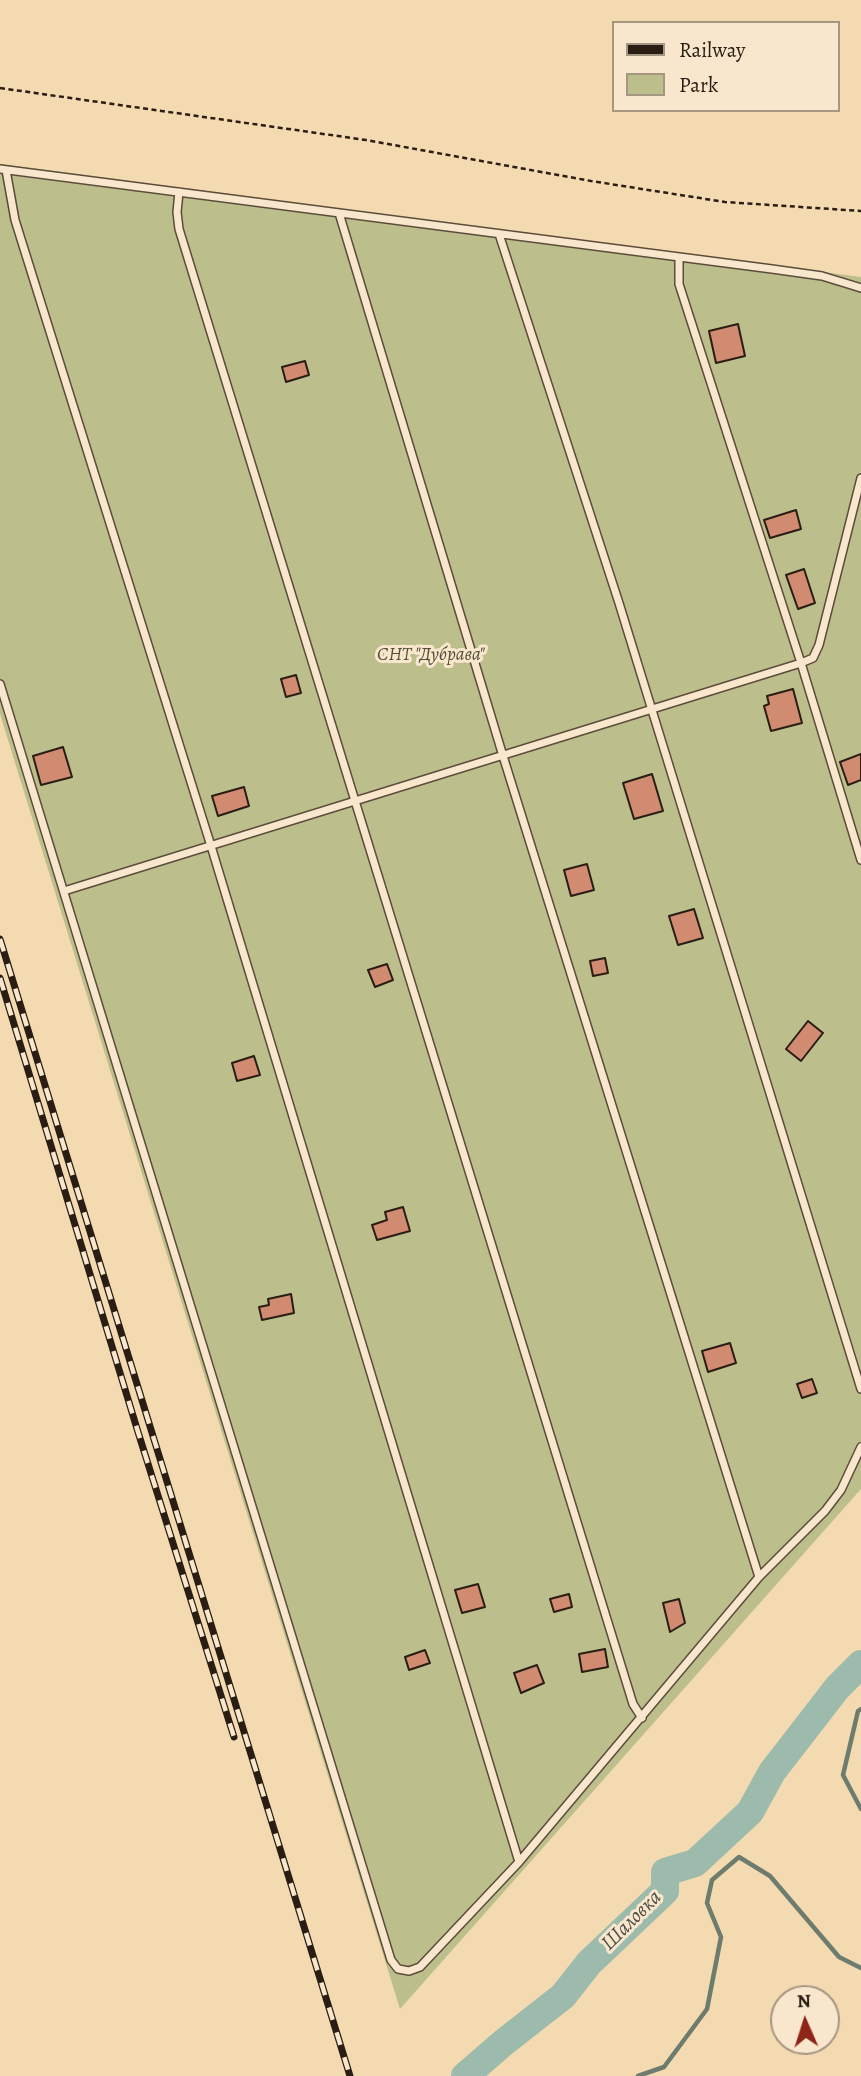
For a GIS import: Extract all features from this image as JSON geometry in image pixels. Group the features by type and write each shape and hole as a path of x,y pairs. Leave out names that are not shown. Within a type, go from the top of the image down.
{"lane":[{"path":"519,1862 211,846 15,220 3,169 822,276 861,288"},
{"path":"179,192 179,229 633,1704 642,1718"},
{"path":"339,213 503,757 759,1577"},
{"path":"499,233 619,603 861,1389"},
{"path":"679,257 680,284 861,860"},
{"path":"64,891 503,757 813,658 819,645 861,478"},
{"path":"0,684 391,1960 398,1969 409,1971 420,1967 519,1862 759,1577 825,1511 841,1490 861,1447"}],"path":[{"path":"0,88 366,139 590,181 725,202 861,211"}],"green space":[{"name":"СНТ \"Дубрава\"","path":"0,164 861,277 861,1489 400,2009 0,714"}],"building":[{"path":"738,324 745,356 716,363 709,331"},
{"path":"305,361 309,375 286,382 282,367"},
{"path":"796,510 801,529 770,538 764,520"},
{"path":"804,569 815,603 798,609 786,575"},
{"path":"296,675 301,693 286,697 281,679"},
{"path":"793,689 802,723 771,731 764,706 769,704 767,696"},
{"path":"63,747 72,777 41,785 33,756"},
{"path":"861,754 861,780 848,785 840,762"},
{"path":"652,774 663,811 634,819 623,783"},
{"path":"244,787 249,806 218,816 212,796"},
{"path":"587,864 594,890 571,896 564,870"},
{"path":"694,909 703,938 678,945 669,916"},
{"path":"605,958 608,973 593,976 590,961"},
{"path":"387,964 393,980 375,987 368,970"},
{"path":"808,1021 823,1033 801,1061 786,1049"},
{"path":"254,1056 260,1075 237,1081 232,1063"},
{"path":"403,1207 410,1231 377,1240 372,1225 387,1220 385,1212"},
{"path":"291,1294 294,1313 262,1320 259,1307 269,1305 268,1299"},
{"path":"730,1343 736,1363 708,1372 702,1351"},
{"path":"812,1379 817,1393 802,1398 797,1384"},
{"path":"478,1584 485,1607 462,1613 455,1590"},
{"path":"569,1594 572,1607 554,1612 550,1599"},
{"path":"679,1599 685,1623 670,1632 663,1603"},
{"path":"605,1649 608,1667 582,1672 579,1654"},
{"path":"425,1650 430,1663 409,1670 405,1657"},
{"path":"537,1665 544,1683 521,1693 514,1673"}],"waterway":[{"name":"Шаловка","path":"465,2076 563,1996 589,1963 665,1891 665,1872 695,1863 750,1812 772,1772 837,1688 861,1664"},
{"path":"861,1709 858,1711 843,1775 861,1809"},
{"path":"638,2076 664,2067 707,2009 721,1937 707,1903 712,1880 739,1857 770,1876 839,1957 861,1968"}],"railway":[{"path":"0,939 350,2076"},
{"path":"0,978 234,1737"}]}
